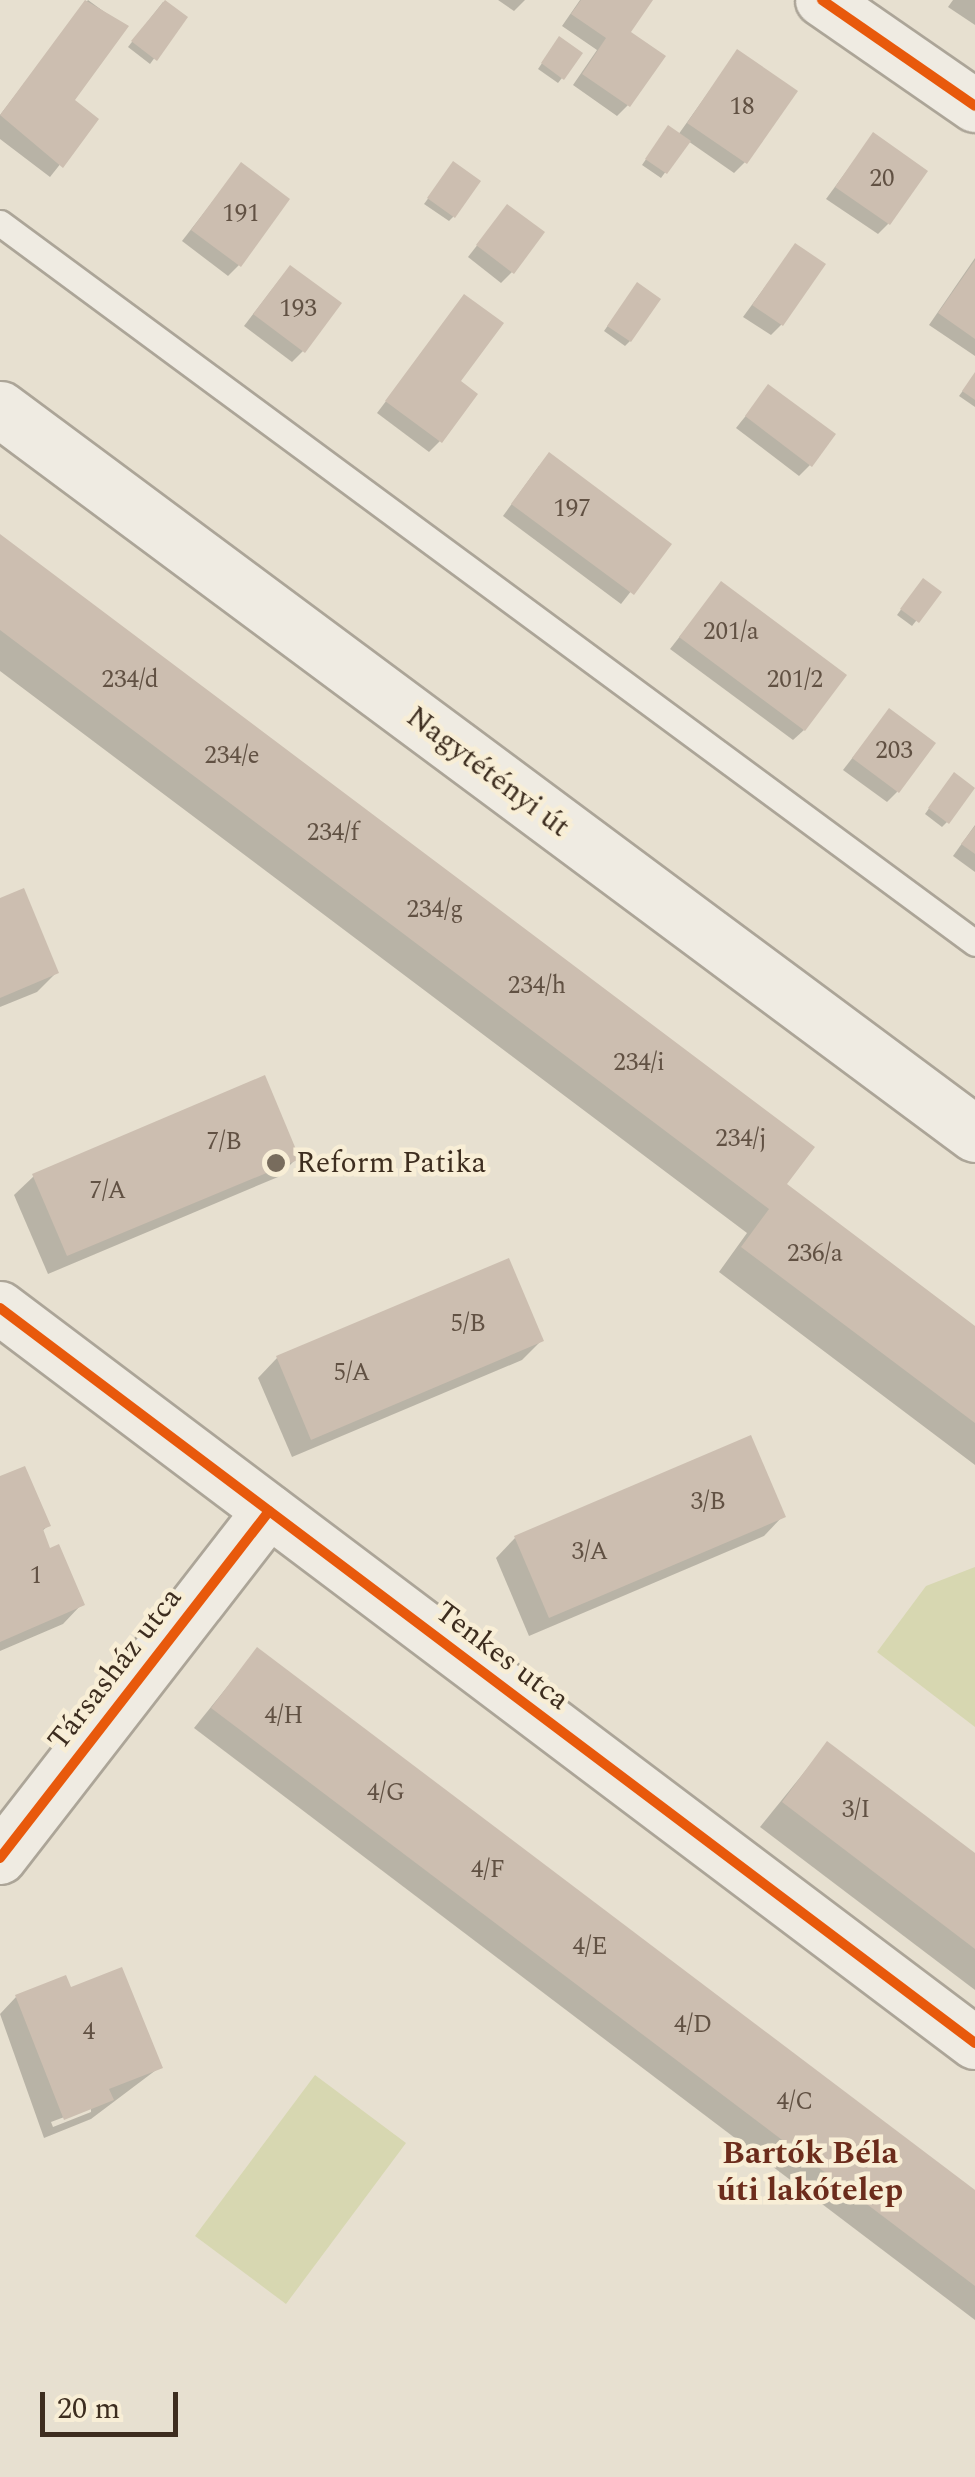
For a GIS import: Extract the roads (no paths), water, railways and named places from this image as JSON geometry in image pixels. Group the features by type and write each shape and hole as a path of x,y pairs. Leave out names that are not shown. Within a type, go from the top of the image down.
{"main road":[{"name":"Nagytétényi út","path":"0,408 973,1128"}],"street":[{"path":"822,0 975,106"},
{"name":"Tenkes utca","path":"0,1308 975,2043"},
{"name":"Társasház utca","path":"0,1858 268,1511"}],"lane":[{"path":"0,223 975,942"}],"place":[{"name":"Reform Patika","path":"276,1163"}],"district":[{"name":"Bartók Béla úti lakótelep","path":"810,2174"}]}
